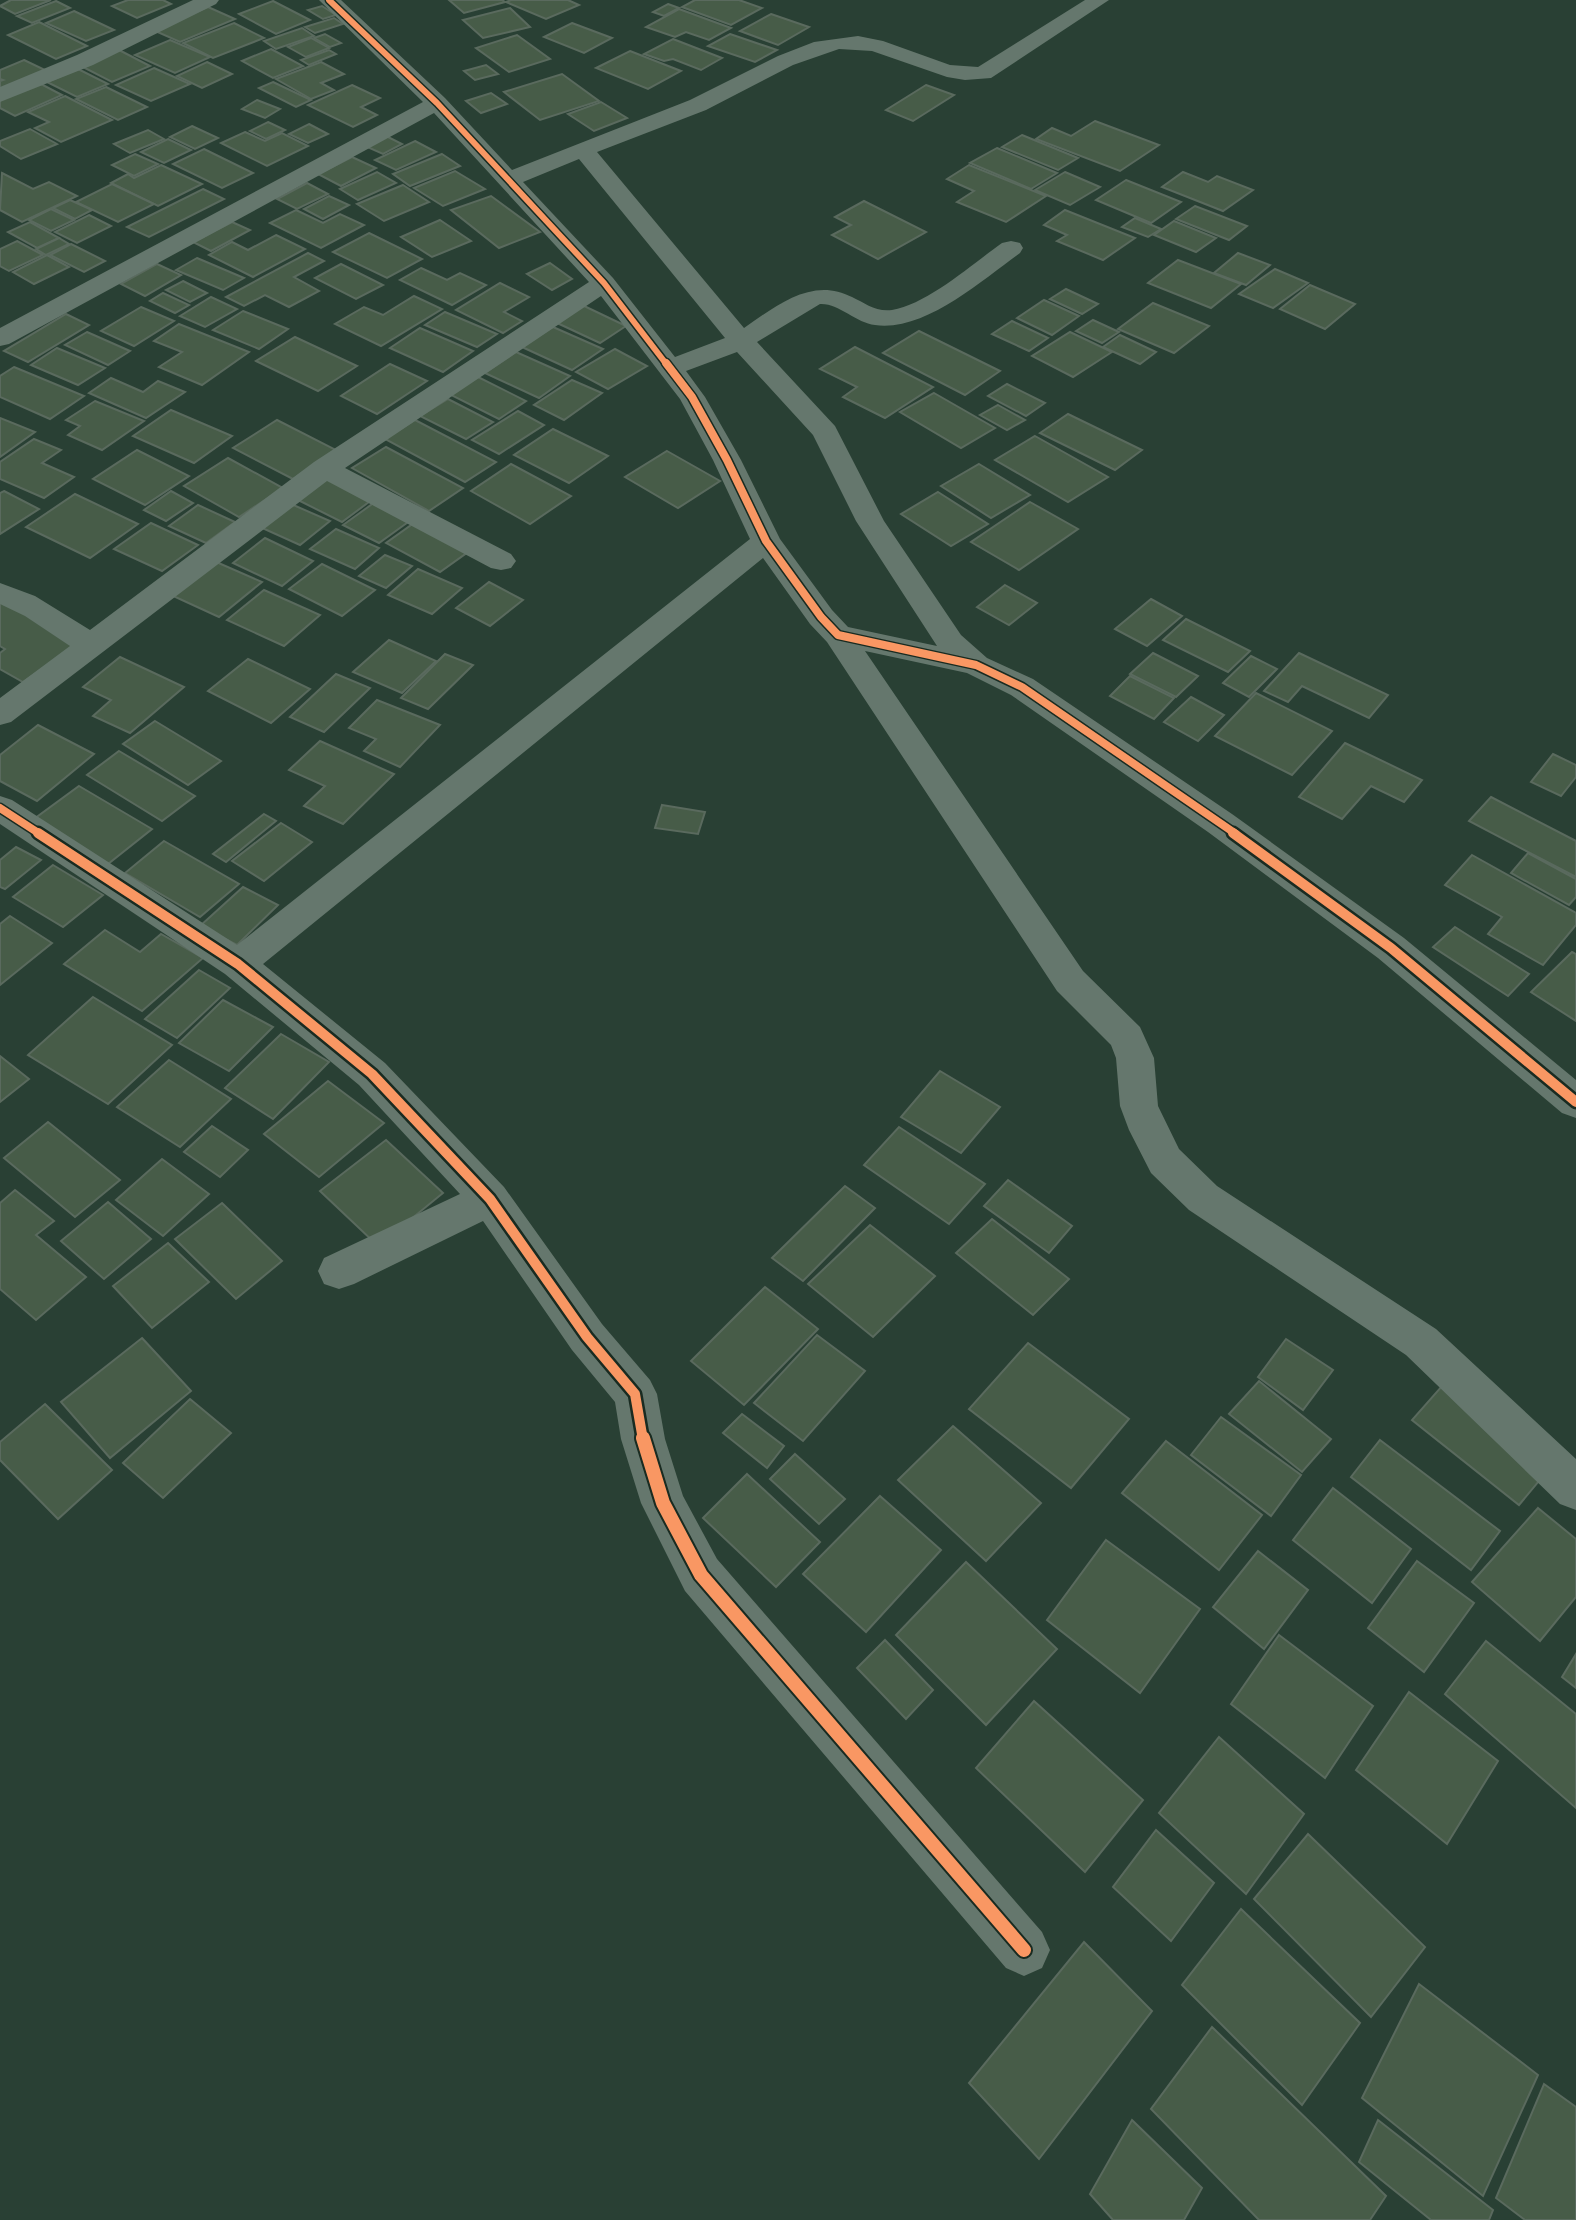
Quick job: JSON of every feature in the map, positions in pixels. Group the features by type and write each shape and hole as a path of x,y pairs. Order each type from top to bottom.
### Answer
{"street":[{"path":"0,95 85,60 209,0"},
{"path":"329,0 437,103 520,174 604,283 677,365 766,541 821,617 849,638 1070,981 1127,1037 1135,1058 1139,1106 1148,1130 1166,1160 1203,1198 1421,1342 1576,1489"},
{"path":"520,174 700,104 814,48 840,42 861,42 964,75 983,73 1099,0"},
{"path":"0,338 437,103"},
{"path":"574,153 735,343 825,432 870,521 933,620 950,642 976,665"},
{"path":"677,365 735,343 815,297 832,297 863,314 891,319 923,307 1011,248"},
{"path":"0,715 324,468 604,283"},
{"path":"324,468 501,561"},
{"path":"238,964 766,541"},
{"path":"0,593 49,617 90,645"},
{"path":"849,638 976,665 1022,687 1220,822 1391,948 1576,1102"},
{"path":"0,808 238,964 372,1074 490,1199 587,1337 635,1394 643,1438 663,1503 701,1575 1024,1950"},
{"path":"339,1271 490,1199"}],"building":[{"path":"11,0 51,0 15,14 0,6"},
{"path":"128,0 163,0 171,4 137,18 112,6"},
{"path":"449,0 502,0 505,2 464,13"},
{"path":"568,0 579,5 546,19 506,2"},
{"path":"695,0 739,0 762,8 731,25 682,7"},
{"path":"56,1 70,8 32,23 17,16"},
{"path":"273,1 310,20 276,34 239,14"},
{"path":"668,4 679,8 664,16 653,12"},
{"path":"322,6 336,15 323,19 308,10"},
{"path":"208,7 235,19 180,42 153,30"},
{"path":"510,8 530,27 483,38 463,20"},
{"path":"679,9 731,28 709,40 686,32 675,37 646,27"},
{"path":"74,11 114,30 86,41 46,23"},
{"path":"771,14 809,27 778,45 740,31"},
{"path":"334,18 343,24 315,33 305,27"},
{"path":"39,22 87,46 56,59 8,35"},
{"path":"234,23 264,38 213,58 183,43"},
{"path":"572,23 612,38 584,53 544,37"},
{"path":"302,28 314,36 276,49 264,41"},
{"path":"325,34 341,43 330,47 314,38"},
{"path":"730,34 777,50 755,62 708,46"},
{"path":"517,35 550,59 509,72 476,48"},
{"path":"311,38 329,48 306,57 288,47"},
{"path":"673,39 722,58 701,70 673,59 664,61 644,54"},
{"path":"170,40 210,57 175,73 135,55"},
{"path":"271,49 303,66 273,78 242,61"},
{"path":"119,50 150,66 112,82 81,66"},
{"path":"329,50 336,54 309,65 301,60"},
{"path":"630,51 681,71 648,89 596,68"},
{"path":"24,60 47,71 0,92 0,81 3,80 0,79 0,70"},
{"path":"207,62 232,74 202,88 177,76"},
{"path":"321,62 344,74 321,83 334,90 311,99 276,79"},
{"path":"486,65 498,74 475,80 464,71"},
{"path":"154,68 190,84 151,101 116,85"},
{"path":"78,69 108,84 77,97 47,82"},
{"path":"562,74 599,101 540,120 504,92"},
{"path":"273,82 311,100 296,107 259,88"},
{"path":"39,83 62,95 15,116 0,108 0,100"},
{"path":"352,85 380,98 361,107 377,115 353,127 308,105"},
{"path":"926,85 954,95 913,121 886,110"},
{"path":"106,87 147,107 118,120 76,99"},
{"path":"491,93 507,104 481,113 466,101"},
{"path":"65,96 112,120 61,142 35,128 49,122 28,112"},
{"path":"257,100 280,109 265,118 242,109"},
{"path":"601,102 627,118 594,131 568,114"},
{"path":"1095,121 1159,145 1120,171 1036,139 1052,128 1071,136"},
{"path":"268,122 285,130 266,139 250,131"},
{"path":"309,124 328,134 308,143 289,134"},
{"path":"192,126 218,138 195,149 170,137"},
{"path":"30,129 57,144 21,159 0,146 0,141"},
{"path":"148,130 164,139 130,153 114,144"},
{"path":"245,132 265,141 282,133 308,146 267,166 221,143"},
{"path":"1022,135 1078,158 1058,170 1002,147"},
{"path":"386,136 402,144 383,154 365,146"},
{"path":"168,139 191,150 164,163 141,152"},
{"path":"415,141 436,152 396,170 375,160"},
{"path":"997,148 1057,173 1031,189 970,163"},
{"path":"204,149 253,173 222,188 173,164"},
{"path":"135,154 158,164 134,176 112,165"},
{"path":"442,154 460,166 410,186 393,174"},
{"path":"352,157 376,168 341,186 318,174"},
{"path":"161,165 202,184 158,206 111,183 128,174 134,178"},
{"path":"969,165 1046,196 1006,222 957,202 974,191 947,179"},
{"path":"455,171 485,189 443,206 414,188"},
{"path":"377,172 396,183 358,200 340,189"},
{"path":"1065,172 1100,187 1070,205 1035,190"},
{"path":"1183,172 1208,182 1217,176 1253,190 1223,211 1162,187"},
{"path":"2,173 33,189 49,182 77,196 22,222 0,210"},
{"path":"1126,180 1181,202 1151,223 1096,200"},
{"path":"307,183 328,194 297,209 277,199"},
{"path":"112,184 154,204 118,222 76,202"},
{"path":"403,185 429,202 384,221 357,204"},
{"path":"203,189 224,199 149,237 127,227"},
{"path":"329,196 349,205 323,219 304,209"},
{"path":"491,196 540,232 499,248 451,210"},
{"path":"70,200 92,210 75,219 53,208"},
{"path":"864,201 926,232 878,259 832,235 851,225 835,217"},
{"path":"1195,206 1247,226 1229,240 1176,219"},
{"path":"51,209 74,220 51,231 29,220"},
{"path":"296,210 323,223 340,214 364,225 321,248 270,223"},
{"path":"1065,210 1135,238 1103,260 1057,241 1067,235 1044,225"},
{"path":"89,215 111,226 77,243 55,232"},
{"path":"1135,218 1161,229 1148,237 1122,227"},
{"path":"440,220 471,241 432,257 401,237"},
{"path":"1174,221 1216,238 1196,252 1154,235"},
{"path":"30,222 59,238 37,248 8,232"},
{"path":"232,222 250,230 211,251 193,242"},
{"path":"369,233 422,259 387,278 333,252"},
{"path":"276,235 305,249 253,277 209,255 232,242 248,250"},
{"path":"59,238 69,244 46,255 36,249"},
{"path":"17,241 43,255 9,271 0,266 0,249"},
{"path":"71,244 105,261 84,272 50,255"},
{"path":"308,253 324,261 294,277 319,291 289,307 265,295 244,306 226,297"},
{"path":"1238,253 1270,265 1246,285 1214,273"},
{"path":"47,255 69,267 34,284 13,272"},
{"path":"197,258 244,278 223,290 176,270"},
{"path":"1178,260 1241,284 1211,308 1148,283"},
{"path":"550,263 572,279 552,290 527,274"},
{"path":"157,264 181,275 145,296 121,284"},
{"path":"341,264 383,285 356,299 315,278"},
{"path":"421,268 447,280 460,273 486,285 452,305 400,280"},
{"path":"1275,269 1308,283 1273,308 1239,294"},
{"path":"183,281 207,293 190,302 166,290"},
{"path":"500,283 529,297 504,312 522,321 503,333 456,310"},
{"path":"1310,285 1355,304 1325,329 1280,309"},
{"path":"1066,289 1098,304 1082,314 1050,299"},
{"path":"163,293 189,305 175,313 150,301"},
{"path":"414,296 442,309 381,346 335,324 364,307 383,315"},
{"path":"211,297 237,309 205,327 180,316"},
{"path":"1044,300 1079,316 1052,335 1017,318"},
{"path":"1153,303 1209,326 1174,353 1118,329"},
{"path":"582,305 626,326 600,343 555,322"},
{"path":"141,307 174,321 134,346 101,331"},
{"path":"243,311 288,329 259,349 213,330"},
{"path":"445,312 497,334 477,347 425,325"},
{"path":"66,314 89,325 28,362 4,351"},
{"path":"1093,320 1119,332 1102,343 1076,331"},
{"path":"1012,321 1048,338 1029,351 992,334"},
{"path":"179,324 249,352 202,385 159,367 182,352 154,341"},
{"path":"553,327 603,349 572,370 522,347"},
{"path":"420,328 473,351 443,372 390,348"},
{"path":"919,331 1000,371 965,395 883,353"},
{"path":"87,332 130,351 108,365 65,345"},
{"path":"1070,332 1112,352 1073,377 1032,356"},
{"path":"1120,335 1156,352 1140,364 1103,347"},
{"path":"295,337 357,366 318,391 256,361"},
{"path":"855,347 933,387 885,418 843,397 857,387 820,369"},
{"path":"57,348 105,368 78,385 31,365"},
{"path":"615,349 647,366 608,389 576,372"},
{"path":"516,352 570,376 539,398 485,373"},
{"path":"390,364 427,381 377,414 341,396"},
{"path":"14,367 84,396 50,419 0,397 0,376"},
{"path":"476,376 526,401 499,419 449,394"},
{"path":"111,378 143,392 158,381 185,392 146,418 89,393"},
{"path":"572,380 602,393 564,420 534,405"},
{"path":"1007,384 1045,403 1026,416 988,396"},
{"path":"934,393 995,428 961,448 900,412"},
{"path":"448,399 493,422 466,439 420,416"},
{"path":"95,401 144,421 102,450 68,435 80,426 66,420"},
{"path":"998,405 1025,420 1007,430 980,415"},
{"path":"171,410 232,436 194,463 133,436"},
{"path":"518,411 544,425 499,454 472,440"},
{"path":"1068,414 1142,450 1115,470 1040,433"},
{"path":"0,418 35,432 0,457"},
{"path":"277,420 336,450 293,479 233,448"},
{"path":"415,420 496,462 465,482 385,439"},
{"path":"553,429 608,456 569,483 514,455"},
{"path":"1035,436 1108,477 1068,502 995,460"},
{"path":"34,439 61,450 42,463 74,477 44,498 0,479 0,462"},
{"path":"386,447 463,488 429,511 352,468"},
{"path":"137,450 189,476 145,505 93,479"},
{"path":"667,451 720,481 678,508 625,477"},
{"path":"228,458 283,488 239,517 184,486"},
{"path":"511,464 571,496 530,524 471,491"},
{"path":"979,464 1030,495 991,518 941,486"},
{"path":"328,478 373,499 342,522 298,500"},
{"path":"4,491 39,509 0,534 0,493"},
{"path":"171,491 193,503 166,521 144,510"},
{"path":"938,492 988,524 951,546 901,514"},
{"path":"75,494 138,524 90,558 26,527"},
{"path":"375,502 411,520 379,543 343,525"},
{"path":"1030,502 1078,529 1019,570 971,542"},
{"path":"291,504 330,521 300,545 260,527"},
{"path":"198,505 235,522 206,543 169,526"},
{"path":"151,523 198,545 162,571 114,549"},
{"path":"414,523 468,552 440,572 386,543"},
{"path":"336,529 379,548 355,569 310,549"},
{"path":"265,538 313,561 282,586 233,563"},
{"path":"385,555 412,566 386,588 359,576"},
{"path":"214,561 262,582 219,617 171,595"},
{"path":"322,564 375,590 342,616 289,589"},
{"path":"418,569 462,588 432,614 388,595"},
{"path":"489,582 523,600 490,626 456,608"},
{"path":"1005,585 1037,603 1009,625 977,607"},
{"path":"264,590 320,615 284,646 227,620"},
{"path":"1151,599 1182,616 1147,646 1115,629"},
{"path":"0,601 80,642 23,682 0,669 0,653 5,649 0,646"},
{"path":"1186,619 1250,651 1228,672 1163,640"},
{"path":"389,640 436,661 402,693 353,672"},
{"path":"1153,653 1198,676 1176,697 1130,674"},
{"path":"1299,653 1388,695 1369,718 1302,686 1288,702 1264,691"},
{"path":"445,654 473,665 428,709 401,698"},
{"path":"1251,656 1277,669 1249,697 1223,683"},
{"path":"120,657 184,687 130,733 93,716 111,700 83,687"},
{"path":"248,659 310,689 271,723 208,691"},
{"path":"336,674 370,688 324,732 290,717"},
{"path":"1130,676 1174,698 1154,719 1110,696"},
{"path":"1256,693 1332,731 1292,775 1215,736"},
{"path":"1191,697 1224,715 1198,741 1164,722"},
{"path":"377,700 440,725 400,767 364,751 376,739 349,728"},
{"path":"155,721 221,761 188,785 123,744"},
{"path":"38,725 94,754 37,801 0,781 0,755"},
{"path":"320,741 394,774 343,824 304,806 325,786 289,770"},
{"path":"1345,743 1422,780 1404,802 1371,786 1342,819 1299,797"},
{"path":"119,751 195,796 162,821 87,775"},
{"path":"1553,754 1576,765 1576,777 1561,796 1531,782"},
{"path":"79,786 152,829 108,864 34,819"},
{"path":"1491,797 1576,841 1576,877 1469,821"},
{"path":"662,805 705,812 698,834 655,828"},
{"path":"264,814 276,821 226,862 213,854"},
{"path":"281,823 312,842 264,881 232,861"},
{"path":"164,841 239,884 200,917 125,873"},
{"path":"16,847 41,860 5,889 0,887 0,860"},
{"path":"1528,853 1576,879 1576,897 1569,905 1511,873"},
{"path":"1472,855 1576,913 1576,925 1543,965 1488,934 1502,917 1445,885"},
{"path":"53,865 103,895 63,927 13,897"},
{"path":"243,887 278,905 237,945 200,926"},
{"path":"10,916 52,943 0,985 0,924"},
{"path":"1455,927 1529,974 1508,996 1433,947"},
{"path":"105,930 140,952 161,934 203,958 142,1011 64,964"},
{"path":"1572,952 1576,954 1576,1021 1531,992"},
{"path":"199,970 230,988 177,1038 145,1019"},
{"path":"93,997 172,1045 108,1104 28,1055"},
{"path":"223,1000 273,1027 229,1071 179,1043"},
{"path":"281,1034 329,1062 273,1119 225,1088"},
{"path":"0,1056 29,1079 0,1102"},
{"path":"169,1060 231,1099 180,1147 117,1107"},
{"path":"940,1071 1000,1107 961,1153 901,1117"},
{"path":"328,1081 384,1123 319,1177 264,1134"},
{"path":"48,1122 120,1180 75,1217 4,1158"},
{"path":"212,1126 248,1150 220,1177 184,1152"},
{"path":"899,1127 985,1184 949,1224 864,1165"},
{"path":"386,1140 443,1193 378,1246 320,1191"},
{"path":"162,1159 209,1194 163,1236 116,1200"},
{"path":"1008,1180 1072,1226 1049,1253 984,1206"},
{"path":"845,1186 875,1208 803,1281 772,1258"},
{"path":"15,1190 54,1221 36,1235 86,1277 36,1320 0,1289 0,1203"},
{"path":"108,1202 151,1239 104,1279 61,1241"},
{"path":"222,1203 282,1261 236,1299 175,1239"},
{"path":"992,1219 1069,1279 1033,1315 956,1253"},
{"path":"870,1225 935,1276 873,1337 808,1284"},
{"path":"168,1243 209,1282 152,1328 113,1286"},
{"path":"765,1287 818,1329 744,1405 691,1361"},
{"path":"817,1335 865,1371 803,1441 754,1403"},
{"path":"142,1338 191,1391 110,1458 61,1402"},
{"path":"1286,1339 1333,1370 1303,1410 1258,1377"},
{"path":"1028,1343 1129,1419 1071,1488 969,1409"},
{"path":"1259,1381 1331,1439 1302,1472 1229,1414"},
{"path":"1442,1386 1549,1469 1519,1505 1412,1420"},
{"path":"190,1399 231,1433 163,1498 123,1463"},
{"path":"45,1404 112,1470 58,1519 0,1460 0,1442"},
{"path":"742,1414 784,1446 767,1468 723,1433"},
{"path":"1221,1417 1301,1475 1271,1516 1191,1455"},
{"path":"953,1426 1041,1503 986,1561 898,1480"},
{"path":"1380,1440 1500,1531 1471,1570 1351,1477"},
{"path":"1166,1441 1262,1515 1219,1570 1122,1493"},
{"path":"795,1454 845,1499 819,1524 770,1479"},
{"path":"747,1474 820,1542 776,1587 703,1518"},
{"path":"1333,1488 1411,1549 1372,1603 1293,1540"},
{"path":"880,1496 941,1550 866,1632 803,1574"},
{"path":"1538,1508 1576,1539 1576,1597 1540,1641 1472,1582"},
{"path":"1106,1540 1200,1609 1140,1693 1047,1620"},
{"path":"1258,1551 1308,1590 1264,1649 1213,1607"},
{"path":"1417,1561 1474,1603 1424,1672 1368,1628"},
{"path":"966,1562 1057,1649 986,1725 896,1635"},
{"path":"1279,1635 1373,1706 1325,1778 1231,1704"},
{"path":"885,1640 933,1690 906,1719 857,1668"},
{"path":"1486,1641 1576,1714 1576,1808 1445,1694"},
{"path":"1576,1654 1576,1688 1562,1677"},
{"path":"1409,1692 1498,1761 1447,1844 1356,1770"},
{"path":"1034,1701 1143,1800 1085,1872 976,1768"},
{"path":"1219,1737 1304,1814 1246,1894 1159,1813"},
{"path":"1156,1830 1214,1883 1171,1941 1113,1887"},
{"path":"1308,1834 1425,1947 1371,2017 1254,1899"},
{"path":"1241,1909 1360,2023 1302,2105 1182,1985"},
{"path":"1084,1942 1152,2011 1039,2159 969,2083"},
{"path":"1419,1984 1538,2075 1483,2196 1362,2098"},
{"path":"1212,2027 1386,2196 1370,2220 1259,2220 1151,2109"},
{"path":"1544,2084 1576,2107 1576,2220 1525,2220 1496,2198"},
{"path":"1132,2120 1202,2188 1184,2220 1113,2220 1090,2194"},
{"path":"1378,2120 1493,2210 1489,2220 1431,2220 1359,2162"}],"cycle path":[{"path":"329,0 437,103 604,283 692,397 727,460 766,541 821,617 838,635 976,665 1022,687 1220,823 1391,948 1576,1102"},
{"path":"0,808 238,964 372,1074 490,1199 587,1337 635,1394 643,1439 663,1503 701,1575 1024,1950"}]}
